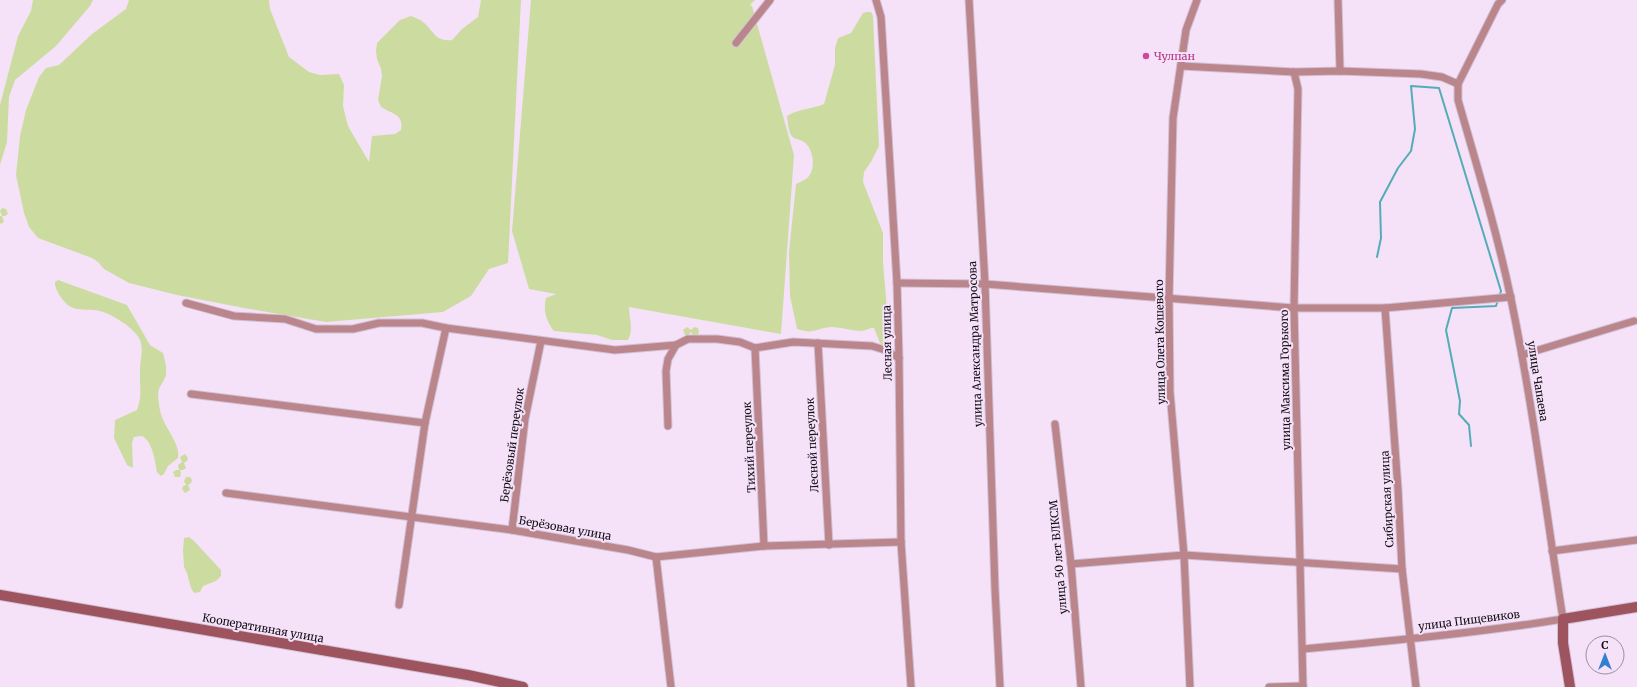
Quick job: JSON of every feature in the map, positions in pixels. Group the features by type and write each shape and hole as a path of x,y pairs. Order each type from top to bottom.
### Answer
{"main road":[{"name":"Кооперативная улица","path":"0,595 468,675 522,687"},
{"name":"улица Пищевиков","path":"1563,619 1637,607"},
{"name":"улица Чапаева","path":"1563,619 1563,643 1570,687"}],"street":[{"path":"736,43 770,0"},
{"name":"Лесная улица","path":"876,0 881,17 897,283 901,542 911,687"},
{"name":"улица Александра Матросова","path":"969,0 985,284 1000,687"},
{"name":"улица Олега Кошевого","path":"1190,687 1184,555 1170,392 1169,299 1173,118 1186,30 1198,0"},
{"path":"1338,0 1340,71"},
{"path":"1181,66 1294,72 1340,71 1421,74 1442,77 1458,84 1498,4 1502,0"},
{"name":"улица Максима Горького","path":"1294,72 1298,89 1294,308 1303,687"},
{"name":"улица Чапаева","path":"1458,84 1458,100 1498,242 1511,297 1522,355 1563,619"},
{"path":"897,283 985,284 1294,308 1385,308 1511,297"},
{"path":"186,303 234,316 285,319 316,329 353,330 380,323 422,323 446,328 615,350 676,345 688,339 717,339 740,342 755,348 793,342 872,346 885,350 899,358"},
{"name":"Сибирская улица","path":"1385,308 1398,488 1402,569 1416,687"},
{"path":"1522,355 1634,321"},
{"path":"399,605 410,518 425,423 446,328"},
{"name":"Берёзовый переулок","path":"512,530 524,419 541,340"},
{"name":"Лесной переулок","path":"818,343 828,545"},
{"path":"668,426 666,371 668,358 676,345"},
{"name":"Тихий переулок","path":"755,348 764,546"},
{"path":"191,394 425,423"},
{"name":"улица 50 лет ВЛКСМ","path":"1055,424 1071,564 1080,687"},
{"name":"Берёзовая улица","path":"226,493 512,530 628,550 656,558 764,546 901,542"},
{"path":"1552,550 1637,540"},
{"path":"1071,564 1184,555 1402,569"},
{"path":"656,558 671,687"},
{"name":"улица Пищевиков","path":"1303,648 1410,639 1521,626 1563,619"},
{"path":"1269,687 1303,687"}],"green space":[{"path":"33,0 93,0 90,6 56,46 15,80 9,97 7,142 0,165 0,105 18,36 31,11"},
{"path":"129,0 269,0 270,9 289,57 309,72 320,75 339,74 344,85 343,106 348,126 369,162 372,136 395,134 401,130 401,121 399,118 381,107 378,100 382,76 377,59 377,43 400,20 411,16 419,19 427,25 438,38 452,40 462,29 478,17 481,0 521,0 508,263 489,269 471,296 443,312 326,322 177,295 129,283 104,269 92,258 38,238 29,227 24,213 16,175 20,136 26,110 39,77 46,68 59,65 92,34 126,9"},
{"path":"531,0 755,0 750,5 752,6 794,155 781,334 629,307 631,332 628,340 612,340 597,335 554,331 547,319 545,307 546,298 556,294 529,289 512,231"},
{"path":"871,12 873,16 879,146 864,172 863,182 883,233 883,262 889,334 887,345 884,346 880,343 874,328 862,331 831,327 811,331 797,329 790,296 789,252 796,184 805,180 809,176 813,163 810,149 807,145 791,135 787,116 795,112 824,104 835,65 835,48 838,38 851,33 863,13"},
{"path":"2,208 6,209 8,214 5,216 2,216 0,211"},
{"path":"0,216 2,216 4,222 0,224"},
{"path":"58,280 127,305 150,345 163,353 166,364 166,375 158,394 160,410 164,423 177,447 178,458 168,466 164,474 161,476 157,472 153,452 146,439 142,436 134,437 132,443 133,468 127,465 114,438 115,420 137,410 139,404 142,350 139,338 129,327 114,317 101,311 77,309 68,305 63,300 56,288 55,282"},
{"path":"687,327 691,330 694,327 698,328 699,333 697,335 693,335 691,332 688,335 685,335 683,330"},
{"path":"185,454 188,458 184,463 186,468 180,470 180,477 175,477 173,472 179,470 178,465 182,462 180,457"},
{"path":"186,477 190,477 192,480 188,485 190,490 185,493 182,489 183,486 186,485 184,481"},
{"path":"189,537 221,570 221,576 216,581 203,586 200,592 194,593 184,567 184,538"}],"waterway":[{"path":"1377,257 1381,238 1380,202 1398,168 1411,151 1415,129 1411,86 1439,88 1501,291 1496,306 1452,308 1446,330 1460,401 1459,414 1469,425 1471,446"}],"place":[{"name":"Чулпан","path":"1146,56"}]}
